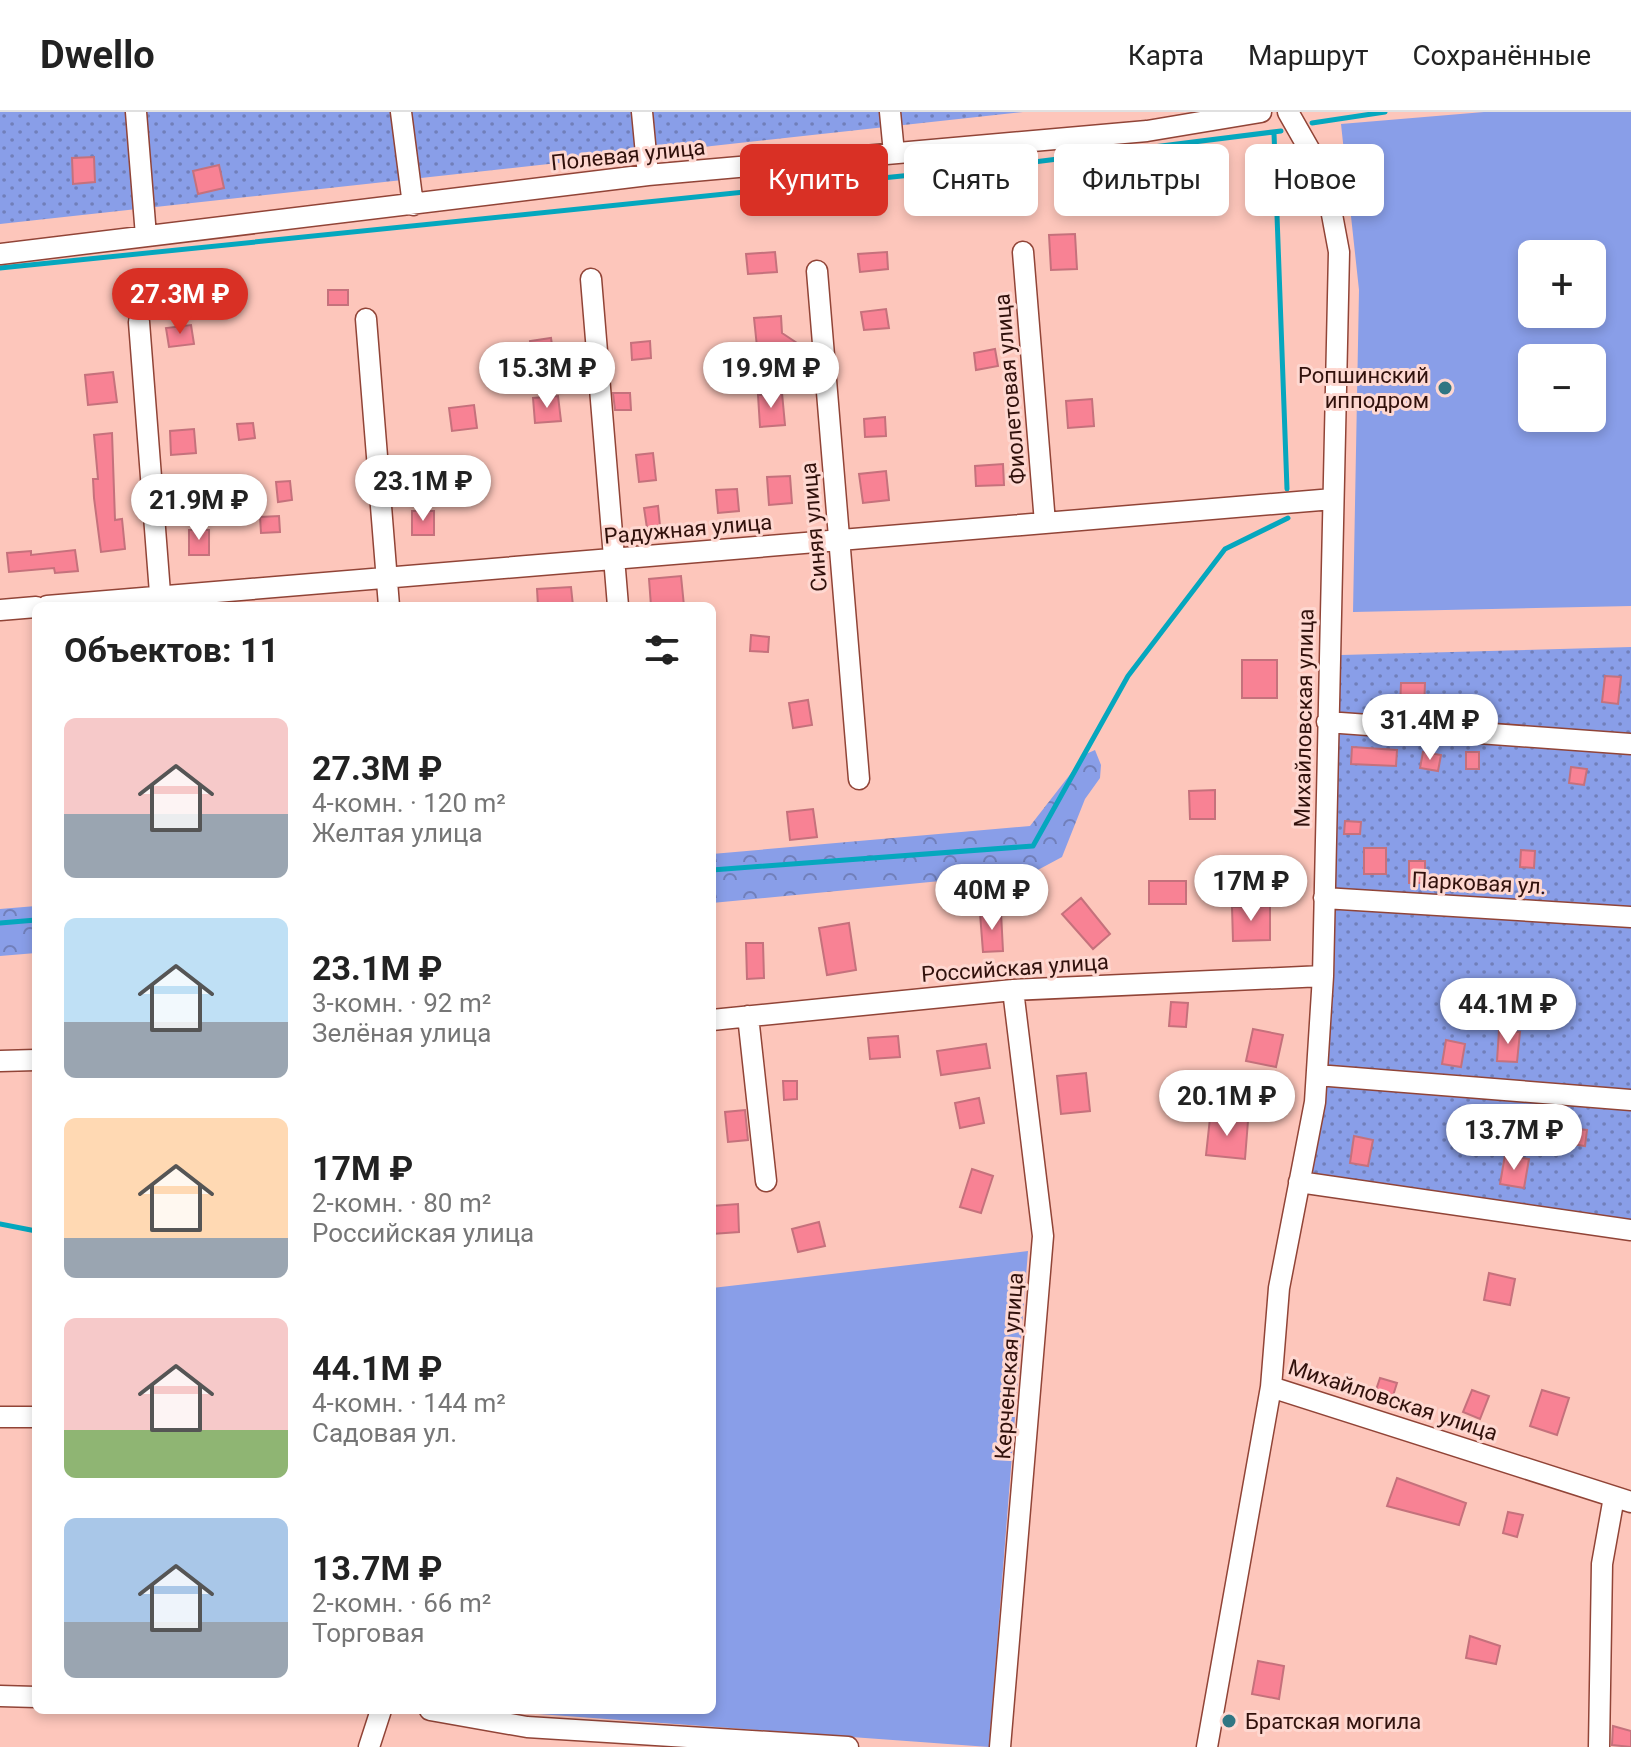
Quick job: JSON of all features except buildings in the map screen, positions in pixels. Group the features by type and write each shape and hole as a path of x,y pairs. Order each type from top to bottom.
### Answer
{"street":[{"path":"136,112 146,236"},
{"path":"401,112 413,205"},
{"path":"642,112 648,175"},
{"path":"890,112 894,153"},
{"name":"Полевая улица","path":"0,254 648,175 894,153 1146,121 1261,112"},
{"name":"Михайловская улица","path":"1288,112 1325,177 1339,252 1323,976 1317,1075 1279,1288 1271,1387 1623,1499"},
{"name":"Фиолетовая улица","path":"1023,252 1045,523"},
{"name":"Синяя улица","path":"817,271 859,779"},
{"path":"591,279 618,602"},
{"path":"366,319 389,602"},
{"path":"139,322 161,601"},
{"name":"Радужная улица","path":"138,602 387,578 1333,499"},
{"path":"0,610 32,607"},
{"path":"1327,722 1631,744"},
{"name":"Парковая ул.","path":"1324,898 1631,917"},
{"name":"Российская улица","path":"716,1020 1013,990 1323,976"},
{"name":"Керченская улица","path":"1000,1747 1043,1236 1013,990"},
{"path":"748,1016 766,1181"},
{"path":"0,1061 32,1060"},
{"path":"1317,1075 1631,1100"},
{"path":"1299,1182 1631,1230"},
{"path":"1207,1747 1271,1387"},
{"path":"0,1417 32,1417"},
{"path":"1599,1747 1602,1564 1623,1499"},
{"path":"0,1696 32,1697"},
{"path":"369,1747 380,1714"},
{"path":"453,1714 527,1727 848,1747"}],"green space":[{"path":"0,112 1023,112 0,224"},
{"name":"Ропшинский ипподром","path":"1484,112 1631,112 1631,606 1353,612 1359,290 1351,216 1384,216 1384,144 1343,144 1341,124"},
{"path":"1631,647 1631,1224 1307,1177 1333,910 1341,655"},
{"path":"1095,750 1101,765 1100,778 1085,799 1062,857 1034,872 716,903 716,854 1030,826 1086,754"},
{"path":"32,906 32,953 0,956 0,909"},
{"path":"1028,1251 989,1747 538,1714 716,1714 716,1288"}],"waterway":[{"path":"1312,123 1385,112"},
{"path":"0,268 1010,165 1281,131"},
{"path":"1274,133 1287,489"},
{"path":"716,870 1033,846 1128,676 1225,549 1288,518"},
{"path":"0,923 32,920"},
{"path":"0,1224 32,1230"}],"place":[{"name":"Ропшинский ипподром","path":"1445,388"},
{"name":"Братская могила","path":"1229,1721"}]}
